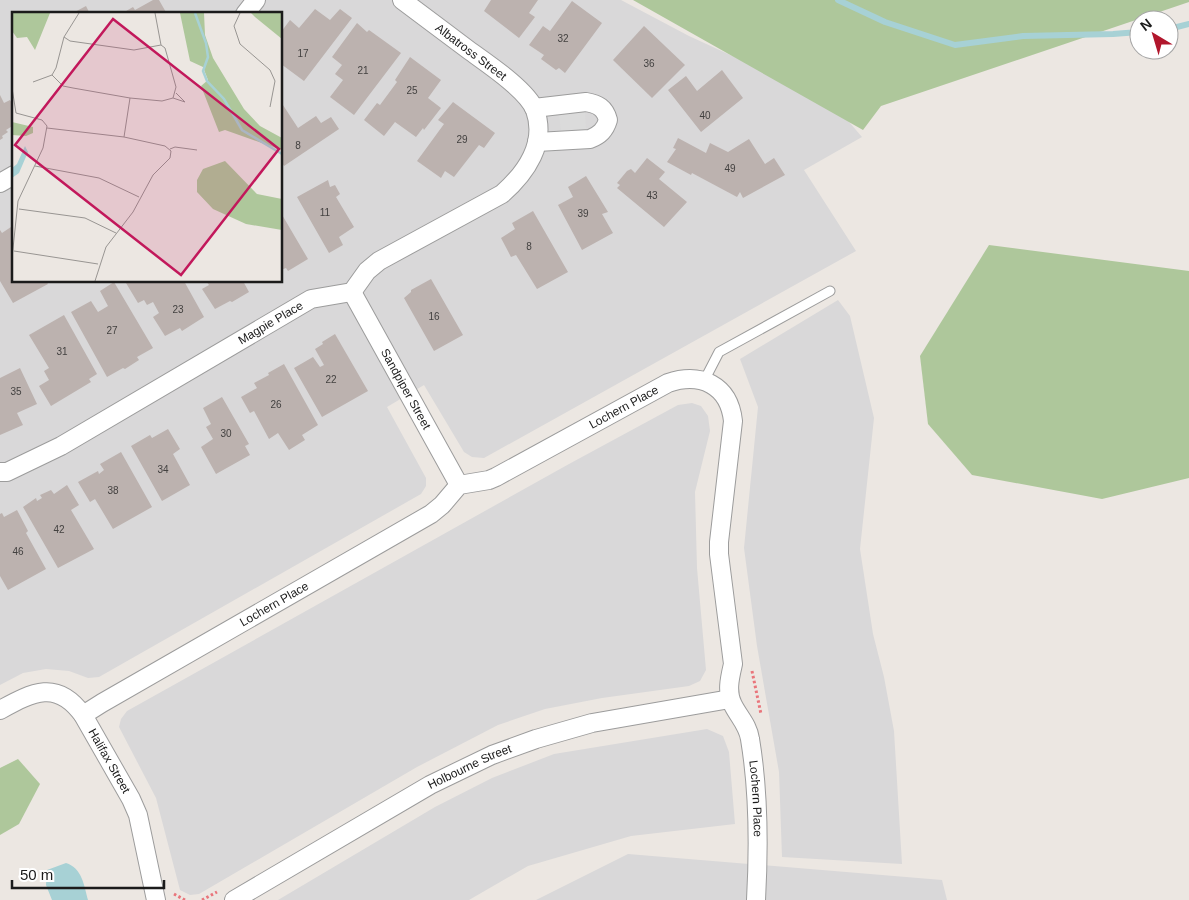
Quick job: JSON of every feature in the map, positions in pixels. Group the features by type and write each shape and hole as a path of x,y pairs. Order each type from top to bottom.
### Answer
{"street":[{"path":"247,12 256,0"},
{"name":"Albatross Street","path":"402,0 515,85 534,108"},
{"path":"352,292 367,271 379,261 502,194 516,182 528,165 537,142 538,124 534,108 586,102 600,106 606,112 608,120 602,132 596,136 537,142"},
{"path":"0,182 12,175"},
{"name":"Magpie Place","path":"0,472 7,472 61,446 311,299 352,292"},
{"name":"Sandpiper Street","path":"352,292 459,485"},
{"name":"Lochern Place","path":"83,715 431,514 442,505 459,485 489,480 668,383 693,378 704,381"},
{"path":"704,381 714,386 728,400 732,410 733,421 719,542 733,664 730,681 730,699"},
{"name":"Halifax Street","path":"0,710 33,693 51,692 65,697 76,705 131,799 138,815 156,900"},
{"name":"Lochern Place","path":"730,699 747,727 750,737 756,785 758,828 756,900"},
{"name":"Holbourne Street","path":"234,900 430,785 492,755 536,739 592,723 730,699"}],"lane":[{"path":"704,381 715,358 724,349 830,291"}],"path":[{"path":"751,666 762,719"}],"shaded area":[{"path":"0,0 621,0 689,36 789,82 838,109 862,137 804,170 856,251 484,458 472,457 464,452 424,385 387,407 426,478 426,486 421,494 99,677 88,678 69,671 46,669 23,673 0,685"},
{"path":"585,112 586,129 561,132 559,114"},
{"path":"838,300 850,316 874,418 860,549 873,634 884,677 894,731 902,864 782,857 779,772 757,646 744,548 758,407 740,359"},
{"path":"692,403 701,406 708,416 710,431 695,492 697,568 706,670 700,681 689,686 602,698 545,709 498,725 417,767 199,894 190,895 180,890 156,798 119,727 121,719 127,711 569,464 678,405"},
{"path":"707,729 723,736 729,752 735,824 631,836 528,866 469,900 278,900 435,807 492,778 554,754"},
{"path":"628,854 942,880 947,900 536,900"}],"green space":[{"path":"633,0 1189,0 1189,2 1165,10 1129,10 1129,22 881,106 863,130"},
{"path":"989,245 1189,271 1189,478 1102,499 972,475 928,424 920,356"},
{"path":"18,759 40,784 19,824 0,835 0,768"}],"water":[{"path":"66,863 79,873 84,883 88,900 52,900 46,885 47,870"}],"building":[{"path":"153,0 159,0 166,12 124,12 133,7 135,10"},
{"path":"491,0 538,0 529,13 535,17 519,38 484,11"},
{"path":"572,1 602,23 565,73 559,68 556,70 541,59 544,55 529,45 543,26 550,31"},
{"path":"86,6 89,12 75,12"},
{"path":"315,9 330,20 340,9 352,18 304,81 282,65 282,31 290,20 299,28"},
{"path":"357,23 367,32 369,30 401,53 354,115 330,97 343,80 335,74 342,65 332,57"},
{"path":"644,26 685,65 652,98 613,60"},
{"path":"410,57 441,80 428,98 441,108 416,137 395,122 384,136 364,120 377,103 380,105 397,82 395,80"},
{"path":"722,70 743,98 701,132 668,90 686,76 697,91"},
{"path":"0,95 4,103 10,100 12,104 12,126 6,130 8,132 0,140"},
{"path":"453,102 495,133 484,148 479,145 454,177 445,171 441,178 417,161 444,124 438,120"},
{"path":"282,104 298,128 316,116 321,123 331,117 339,129 284,166 282,163"},
{"path":"678,138 706,153 710,143 728,152 749,139 765,164 774,158 785,175 743,198 740,192 737,197 667,162 676,149 673,148"},
{"path":"647,158 665,172 659,179 687,202 664,227 617,188 620,185 617,183 627,171 631,169 635,173"},
{"path":"586,176 608,212 602,214 613,233 582,250 558,205 573,197 568,187"},
{"path":"328,180 330,187 335,185 340,194 336,197 354,227 339,237 343,245 329,253 297,197"},
{"path":"533,211 568,272 537,289 516,255 511,257 501,238 515,229 512,223"},
{"path":"282,215 308,259 288,271 286,268 282,270"},
{"path":"12,226 12,282 47,282 48,284 13,303 0,281 0,230 2,233"},
{"path":"431,279 463,335 434,351 404,298 411,290"},
{"path":"114,282 153,348 137,357 139,360 125,369 123,368 107,377 71,312 91,301 98,312 108,306 100,291"},
{"path":"185,282 204,317 182,331 180,328 165,336 153,317 159,313 153,302 147,305 144,300 138,303 126,283"},
{"path":"207,282 244,282 249,292 215,309 202,289 209,285"},
{"path":"64,315 97,374 89,379 91,382 51,406 39,386 49,380 44,371 49,368 29,335"},
{"path":"335,334 368,391 322,417 294,368 313,357 320,367 324,365 315,349"},
{"path":"284,364 318,425 302,435 305,440 289,450 278,433 269,439 254,411 250,413 241,397 257,388 254,383"},
{"path":"20,368 37,404 17,413 23,425 0,435 0,378"},
{"path":"222,397 249,444 245,446 250,455 216,474 201,447 213,439 206,427 211,424 203,408"},
{"path":"168,429 180,449 173,454 190,485 162,501 131,446 150,435 152,438"},
{"path":"121,452 152,507 113,529 95,499 90,502 78,482 98,471 99,474 104,470 100,464"},
{"path":"67,485 79,505 71,510 94,549 58,568 23,507 36,498 37,501 42,498 40,495 51,490 54,494"},
{"path":"17,510 28,531 26,533 46,569 8,590 0,576 0,514 2,513 4,517"}],"waterway":[{"path":"838,0 885,22 955,45 1023,36 1129,33"},
{"path":"1179,26 1189,24"}]}
